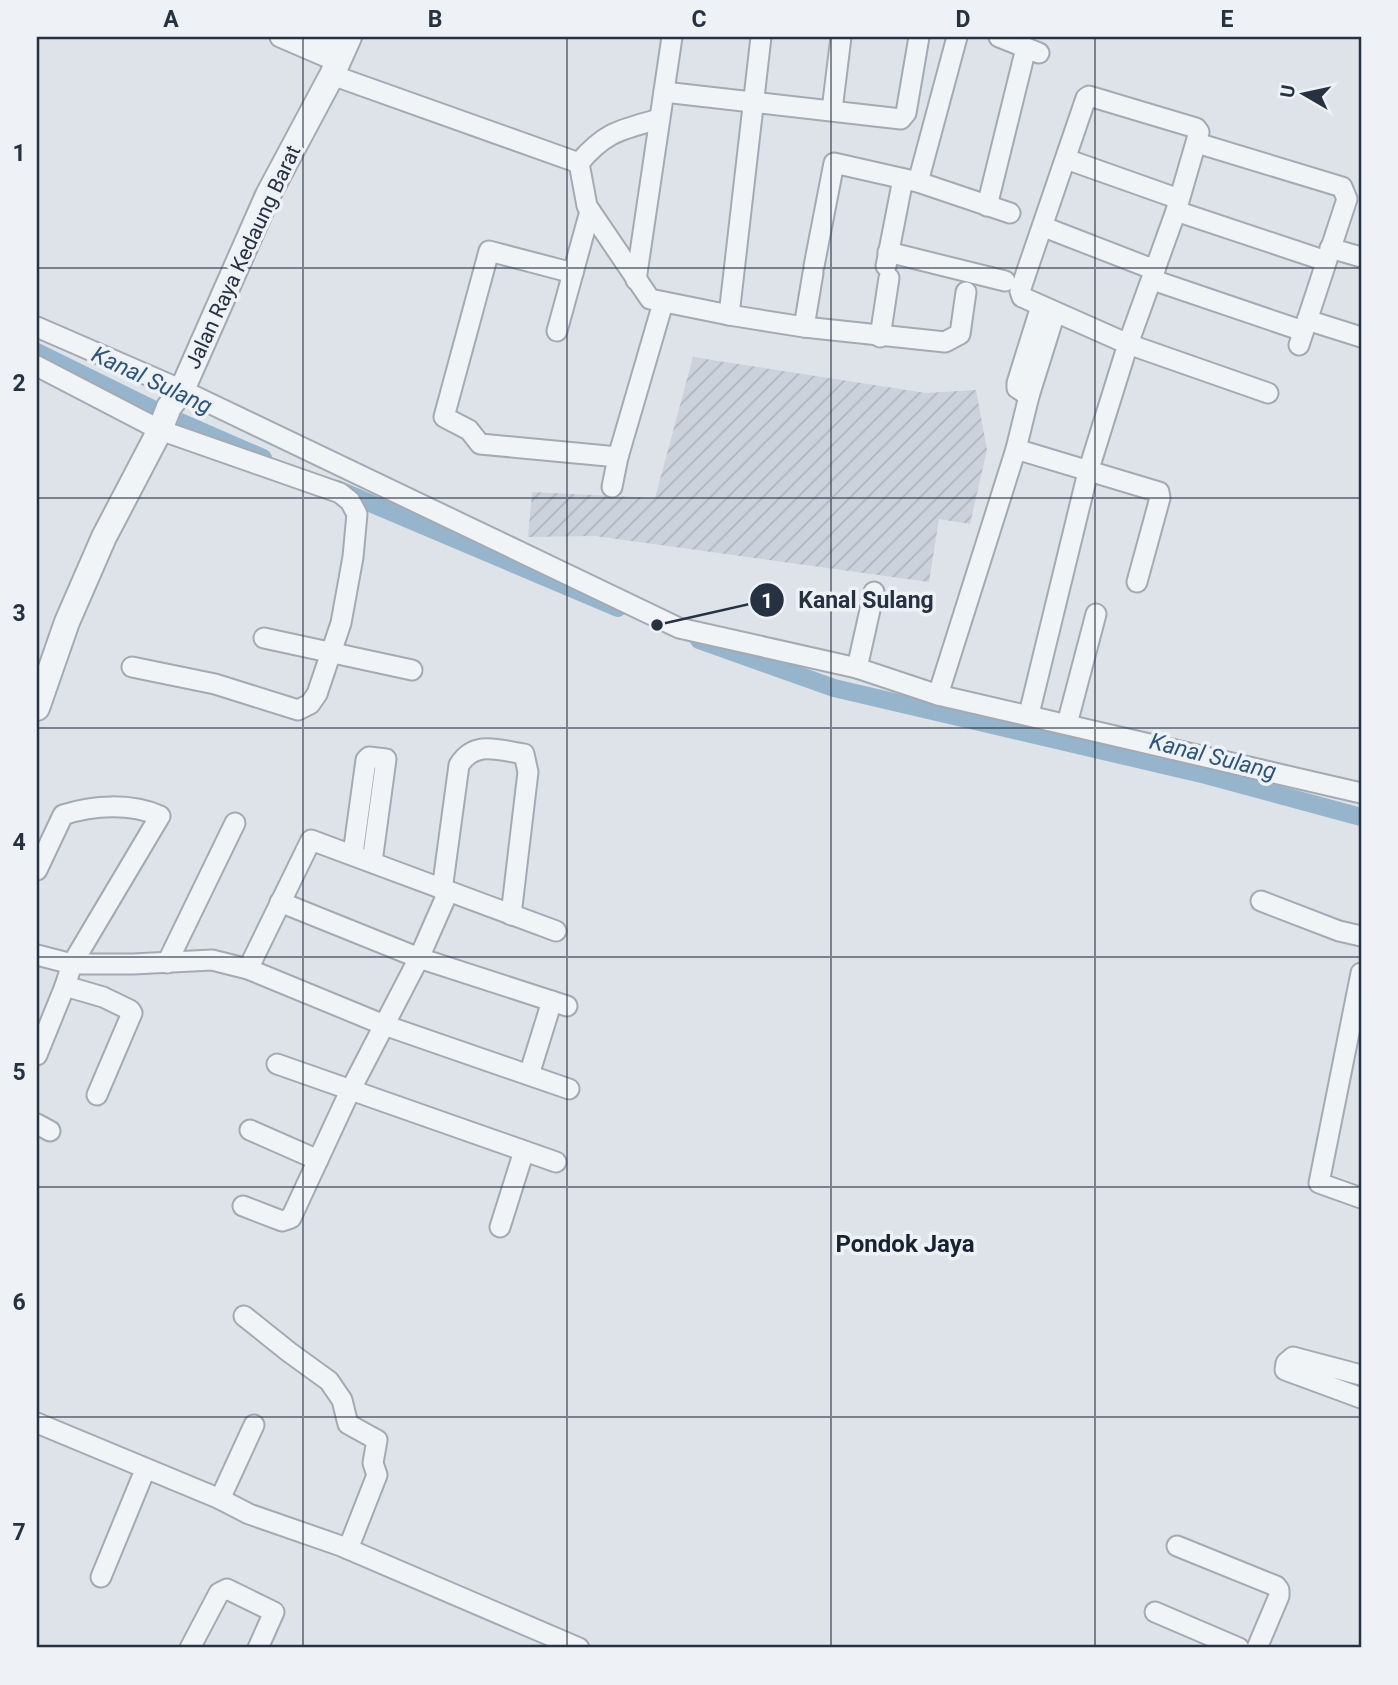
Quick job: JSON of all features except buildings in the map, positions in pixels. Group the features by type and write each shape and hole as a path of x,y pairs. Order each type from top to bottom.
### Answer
{"street":[{"path":"281,37 313,41 579,163"},
{"path":"636,280 672,37"},
{"path":"729,315 761,37"},
{"path":"832,110 841,37"},
{"path":"664,92 901,119 904,117 919,37"},
{"path":"880,337 887,266 911,180 957,37"},
{"path":"987,206 1033,51 999,37"},
{"name":"Jalan Raya Kedaung Barat","path":"37,708 67,622 104,537 182,390 268,195 341,56"},
{"path":"1029,714 1088,472 1128,344 1177,205 1199,132 1196,128 1091,95 1086,98 1020,291 1022,297 1128,344 1268,393"},
{"path":"579,163 596,144 614,132 659,119"},
{"path":"1197,143 1342,187 1347,199 1303,332"},
{"path":"1066,159 1177,205 1328,255 1361,257"},
{"path":"579,163 587,206 650,299 804,327 945,342 960,334 966,292"},
{"path":"804,327 834,163 911,180 1010,213"},
{"path":"557,331 590,211"},
{"path":"1044,227 1154,275 1303,332 1361,337"},
{"path":"573,273 489,251 444,417 469,430 481,444 618,457"},
{"path":"887,266 1004,281"},
{"path":"612,487 618,457 663,303"},
{"path":"938,695 1016,449 1029,396 1017,388 1017,383 1048,310"},
{"path":"37,327 182,390 679,628 858,668 938,695 1361,793"},
{"path":"37,366 340,493 350,501 357,514 354,558 341,623 317,694 310,704 298,710 215,684 132,667"},
{"path":"1016,449 1159,492 1160,498 1137,582"},
{"path":"858,668 874,592"},
{"path":"1067,724 1097,614"},
{"path":"264,638 412,670"},
{"path":"243,1206 282,1221 289,1219 350,1091 419,958 445,891 459,765 469,752 484,748 524,754 528,772 511,915"},
{"path":"353,854 367,759 369,757 386,760 372,862"},
{"path":"37,870 63,815 82,809 141,807 160,816 72,964 37,1055"},
{"path":"167,963 235,823"},
{"path":"248,969 311,840 556,931"},
{"path":"1261,901 1339,931 1361,936"},
{"path":"280,902 419,958 559,1003 529,1075"},
{"path":"37,955 72,964 212,960 248,969 384,1025 569,1089"},
{"path":"1361,973 1319,1183 1361,1198"},
{"path":"65,986 103,997 132,1013 97,1095"},
{"path":"277,1064 556,1162"},
{"path":"250,1130 318,1160"},
{"path":"500,1227 524,1151"},
{"path":"244,1316 329,1381 342,1400 348,1423 377,1440 373,1462 377,1475 348,1549"},
{"path":"1361,1375 1293,1357 1286,1363 1285,1370 1361,1398"},
{"path":"37,1423 220,1499 249,1514 348,1549 579,1648"},
{"path":"220,1499 254,1425"},
{"path":"101,1577 145,1470"},
{"path":"1177,1546 1279,1590 1258,1648"},
{"path":"190,1648 222,1591 227,1589 274,1612 258,1648"},
{"path":"1155,1612 1239,1648"}],"shaded area":[{"path":"693,357 926,393 976,390 987,450 970,524 939,519 929,582 595,536 528,537 532,492 655,498"}],"waterway":[{"name":"Kanal Sulang","path":"37,352 171,418 263,458"},
{"name":"Kanal Sulang","path":"337,489 618,608"},
{"name":"Kanal Sulang","path":"699,640 834,688 1206,775 1361,817"}],"place":[{"name":"Kanal Sulang","path":"657,625"}],"district":[{"name":"Pondok Jaya","path":"905,1244"}]}
